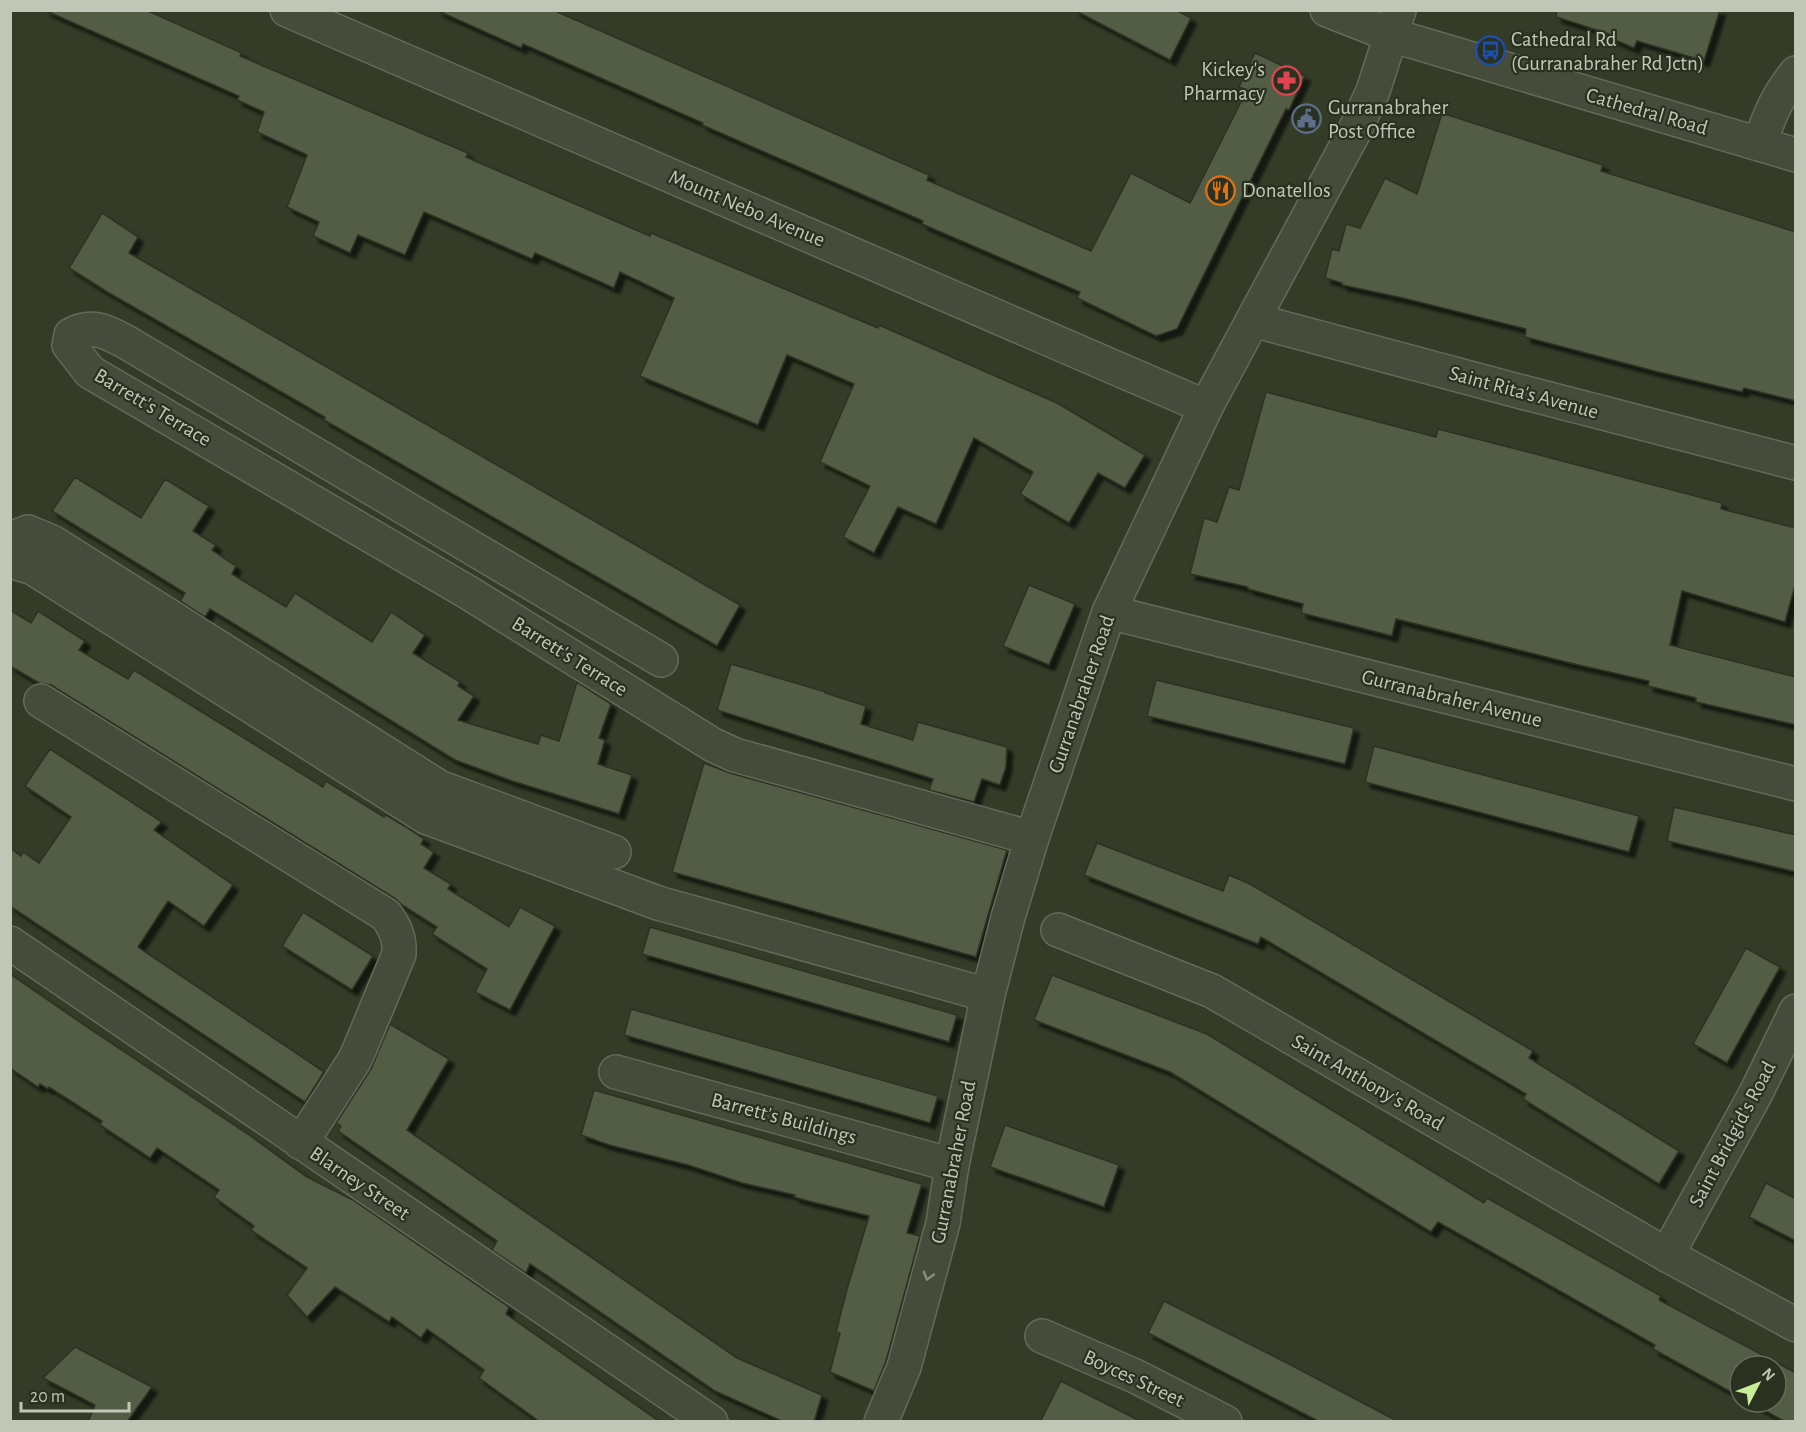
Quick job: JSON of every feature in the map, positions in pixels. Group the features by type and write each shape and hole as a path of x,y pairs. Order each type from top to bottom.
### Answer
{"street":[{"name":"Mount Nebo Avenue","path":"287,10 1206,407"},
{"name":"Cathedral Road","path":"1327,10 1396,22 1796,154"},
{"name":"Gurranabraher Road","path":"880,1422 904,1367 943,1223 952,1165 988,994 1008,917 1032,838 1109,612 1206,407 1355,130 1373,91 1396,22"},
{"path":"1760,144 1770,112 1780,92 1796,73"},
{"name":"Saint Rita's Avenue","path":"1253,320 1796,463"},
{"name":"Barrett's Terrace","path":"661,660 103,330 81,329 71,334 69,345 90,372 470,593 712,745 735,755 1032,838"},
{"path":"10,539 28,532 52,542 439,787 614,852"},
{"path":"11,561 33,568 426,817 658,903 988,994"},
{"name":"Gurranabraher Avenue","path":"1109,612 1796,784"},
{"path":"41,701 386,915 394,927 400,940 399,954 354,1062 301,1143"},
{"name":"Saint Anthony's Road","path":"1058,930 1212,991 1667,1255 1796,1325"},
{"name":"Blarney Street","path":"10,943 710,1421"},
{"name":"Saint Bridgid's Road","path":"1667,1255 1756,1093 1796,1011"},
{"name":"Barrett's Buildings","path":"616,1072 952,1165"},
{"name":"Boyces Street","path":"1042,1336 1135,1376 1225,1422"}],"building":[{"path":"44,10 146,10 242,53 240,56 468,153 466,157 650,236 651,233 878,328 879,325 1057,403 1145,455 1125,488 1098,473 1069,523 1020,494 1033,472 974,438 936,524 898,507 874,553 843,537 870,486 820,462 854,384 787,355 758,425 640,376 674,298 620,272 614,288 535,253 532,259 424,212 405,255 358,235 350,253 313,236 319,222 287,207 307,155 257,132 264,112 237,100 239,96"},
{"path":"436,10 553,10 929,175 927,180 1091,251 1131,173 1190,203 1247,90 1239,87 1255,53 1305,76 1289,110 1286,109 1177,329 1156,336 1077,298 1080,292 922,224 923,221 523,44 521,48"},
{"path":"1074,10 1176,10 1191,18 1170,60"},
{"path":"1557,10 1720,10 1704,61 1637,41 1634,48 1608,37 1609,34 1556,17"},
{"path":"1442,113 1603,165 1601,171 1796,232 1796,401 1744,388 1742,392 1658,372 1525,337 1526,329 1342,285 1342,283 1325,278 1332,249 1339,251 1346,224 1360,228 1385,178 1417,194"},
{"path":"102,213 138,237 129,253 740,605 717,646 324,420 325,417 69,268"},
{"path":"1266,392 1436,437 1438,429 1532,453 1722,503 1721,509 1796,528 1796,582 1785,622 1682,591 1670,645 1796,677 1796,725 1696,702 1696,698 1648,686 1649,681 1396,619 1392,636 1301,613 1303,604 1248,589 1248,587 1190,574 1204,518 1217,522 1229,487 1239,490"},
{"path":"75,477 141,518 165,479 209,506 193,531 216,545 212,550 236,566 232,574 286,607 295,593 372,642 391,612 425,635 413,653 460,682 458,686 474,696 458,720 538,744 541,735 559,741 577,682 611,704 599,738 605,740 598,764 632,775 619,814 512,781 455,760 210,609 205,617 180,601 185,593 52,511"},
{"path":"1029,585 1075,604 1049,665 1003,646"},
{"path":"10,610 31,623 38,611 85,641 79,650 128,679 134,670 323,787 326,781 384,817 386,815 406,827 424,839 421,844 434,852 424,868 451,884 448,889 509,927 520,907 555,926 510,1010 475,992 487,969 432,934 437,927 396,899 51,685 39,683 10,666"},
{"path":"731,664 866,706 861,724 913,740 918,722 1007,747 1006,767 1000,785 982,779 974,802 929,790 933,779 717,710"},
{"path":"1156,680 1354,728 1345,764 1147,716"},
{"path":"1374,746 1639,816 1629,852 1365,782"},
{"path":"50,749 162,822 154,830 233,885 204,926 168,901 138,947 324,1072 305,1102 10,906 10,848 21,856 23,852 39,863 71,817 25,786"},
{"path":"704,763 730,773 1007,850 976,957 672,872"},
{"path":"1674,807 1796,835 1796,872 1667,841"},
{"path":"1097,843 1223,891 1229,875 1250,884 1533,1051 1529,1058 1679,1151 1659,1184 1523,1099 1526,1094 1261,937 1258,944 1084,875"},
{"path":"303,912 373,956 352,990 282,946"},
{"path":"650,927 957,1015 949,1042 642,954"},
{"path":"1746,948 1780,967 1727,1063 1693,1044"},
{"path":"10,974 249,1135 307,1177 353,1200 509,1307 506,1314 660,1422 540,1422 479,1378 484,1370 427,1329 421,1338 392,1317 389,1322 335,1287 307,1317 287,1295 307,1268 251,1230 254,1226 214,1197 219,1190 157,1148 150,1158 100,1125 102,1121 49,1087 48,1089 40,1084 38,1087 10,1068"},
{"path":"1052,975 1207,1034 1484,1203 1487,1198 1661,1296 1659,1300 1760,1354 1728,1354 1728,1390 1653,1349 1655,1345 1438,1222 1431,1232 1170,1072 1034,1020"},
{"path":"631,1009 938,1096 930,1123 624,1035"},
{"path":"390,1024 449,1059 407,1130 737,1358 822,1395 814,1422 784,1422 715,1391 530,1264 526,1273 492,1250 497,1241 338,1131 341,1126 336,1123 371,1069"},
{"path":"594,1090 922,1184 907,1233 920,1236 886,1361 874,1391 830,1372 840,1333 836,1332 869,1216 742,1183 688,1165 609,1145 581,1135"},
{"path":"1005,1125 1119,1165 1104,1207 990,1167"},
{"path":"1766,1183 1796,1199 1796,1241 1749,1217"},
{"path":"1164,1301 1399,1422 1320,1422 1148,1333"},
{"path":"75,1347 152,1387 127,1422 88,1422 95,1405 43,1378"},
{"path":"1788,1369 1796,1373 1796,1422 1785,1422 1771,1414 1788,1414"},
{"path":"1061,1381 1142,1422 1040,1422"}],"place":[{"name":"Cathedral Rd (Gurranabraher Rd Jctn)","path":"1490,51"},
{"name":"Kickey's Pharmacy","path":"1286,81"},
{"name":"Gurranabraher Post Office","path":"1307,119"},
{"name":"Donatellos","path":"1221,190"}]}
